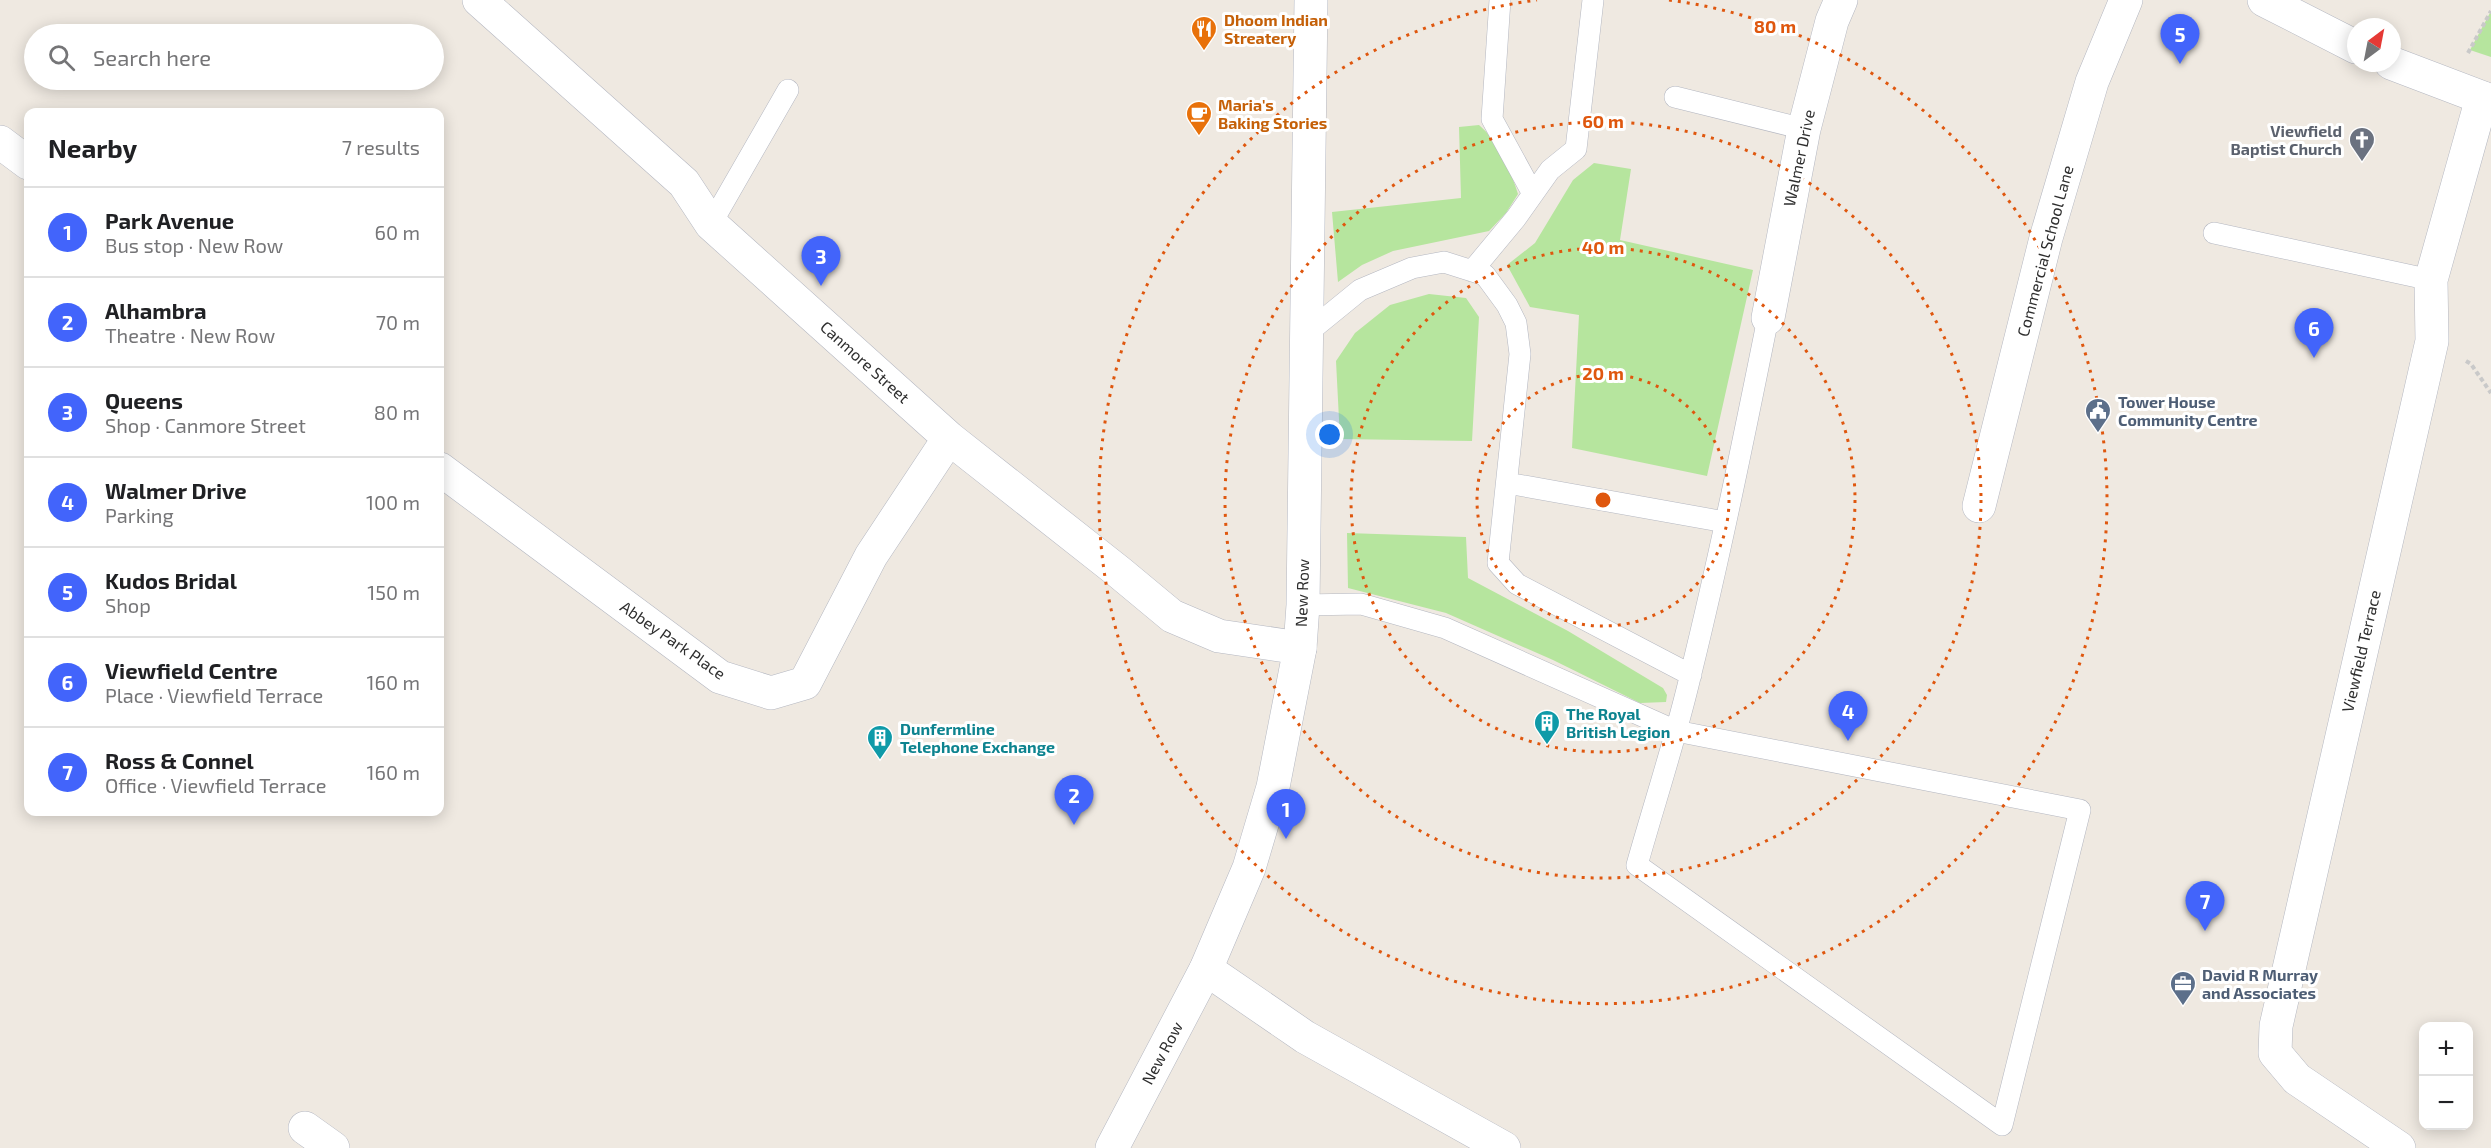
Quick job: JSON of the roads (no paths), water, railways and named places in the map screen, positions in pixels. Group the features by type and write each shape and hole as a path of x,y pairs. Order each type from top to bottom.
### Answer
{"street":[{"name":"Canmore Street","path":"479,0 684,183 711,224 949,438 1172,616 1219,636 1300,648"},
{"name":"New Row","path":"1112,1148 1206,969 1249,868 1269,799 1300,648 1303,605 1311,0"},
{"name":"Walmer Drive","path":"1768,318 1804,129 1832,21 1841,0"},
{"name":"Commercial School Lane","path":"1979,506 2049,227 2092,82 2126,0"},
{"path":"2264,0 2347,42"},
{"path":"2401,67 2487,99"},
{"name":"Viewfield Terrace","path":"2399,1148 2297,1079 2275,1053 2276,1026 2432,341 2431,280 2487,99"},
{"path":"0,142 24,160"},
{"name":"Abbey Park Place","path":"444,472 720,677 771,693 805,683 871,556 949,438"},
{"path":"1206,969 1305,1037 1504,1148"},
{"path":"305,1128 333,1148"}],"lane":[{"path":"1500,0 1492,119 1533,194"},
{"path":"1472,271 1550,170 1576,149 1593,0"},
{"path":"711,224 788,90"},
{"path":"1675,97 1804,129"},
{"path":"2214,233 2431,280"},
{"path":"1306,334 1360,290 1412,268 1444,262 1485,275 1507,304 1516,323 1520,354 1498,563 1517,584 1691,675"},
{"path":"1303,605 1361,604 1445,628 1676,731 2080,810 2002,1125 1637,865 1676,731 1691,675 1768,318"},
{"path":"1507,483 1725,522"}],"place":[{"name":"Dhoom Indian Streatery","path":"1204,52"},
{"name":"Kudos Bridal","path":"2180,64"},
{"name":"Maria's Baking Stories","path":"1199,137"},
{"name":"Viewfield Baptist Church","path":"2362,163"},
{"name":"Queens","path":"821,286"},
{"name":"Viewfield Centre","path":"2314,358"},
{"name":"Tower House Community Centre","path":"2098,434"},
{"name":"Walmer Drive","path":"1848,741"},
{"name":"The Royal British Legion","path":"1547,746"},
{"name":"Dunfermline Telephone Exchange","path":"880,761"},
{"name":"Alhambra","path":"1074,825"},
{"name":"Park Avenue","path":"1286,839"},
{"name":"Ross & Connel","path":"2205,931"},
{"name":"David R Murray and Associates","path":"2183,1007"}]}
